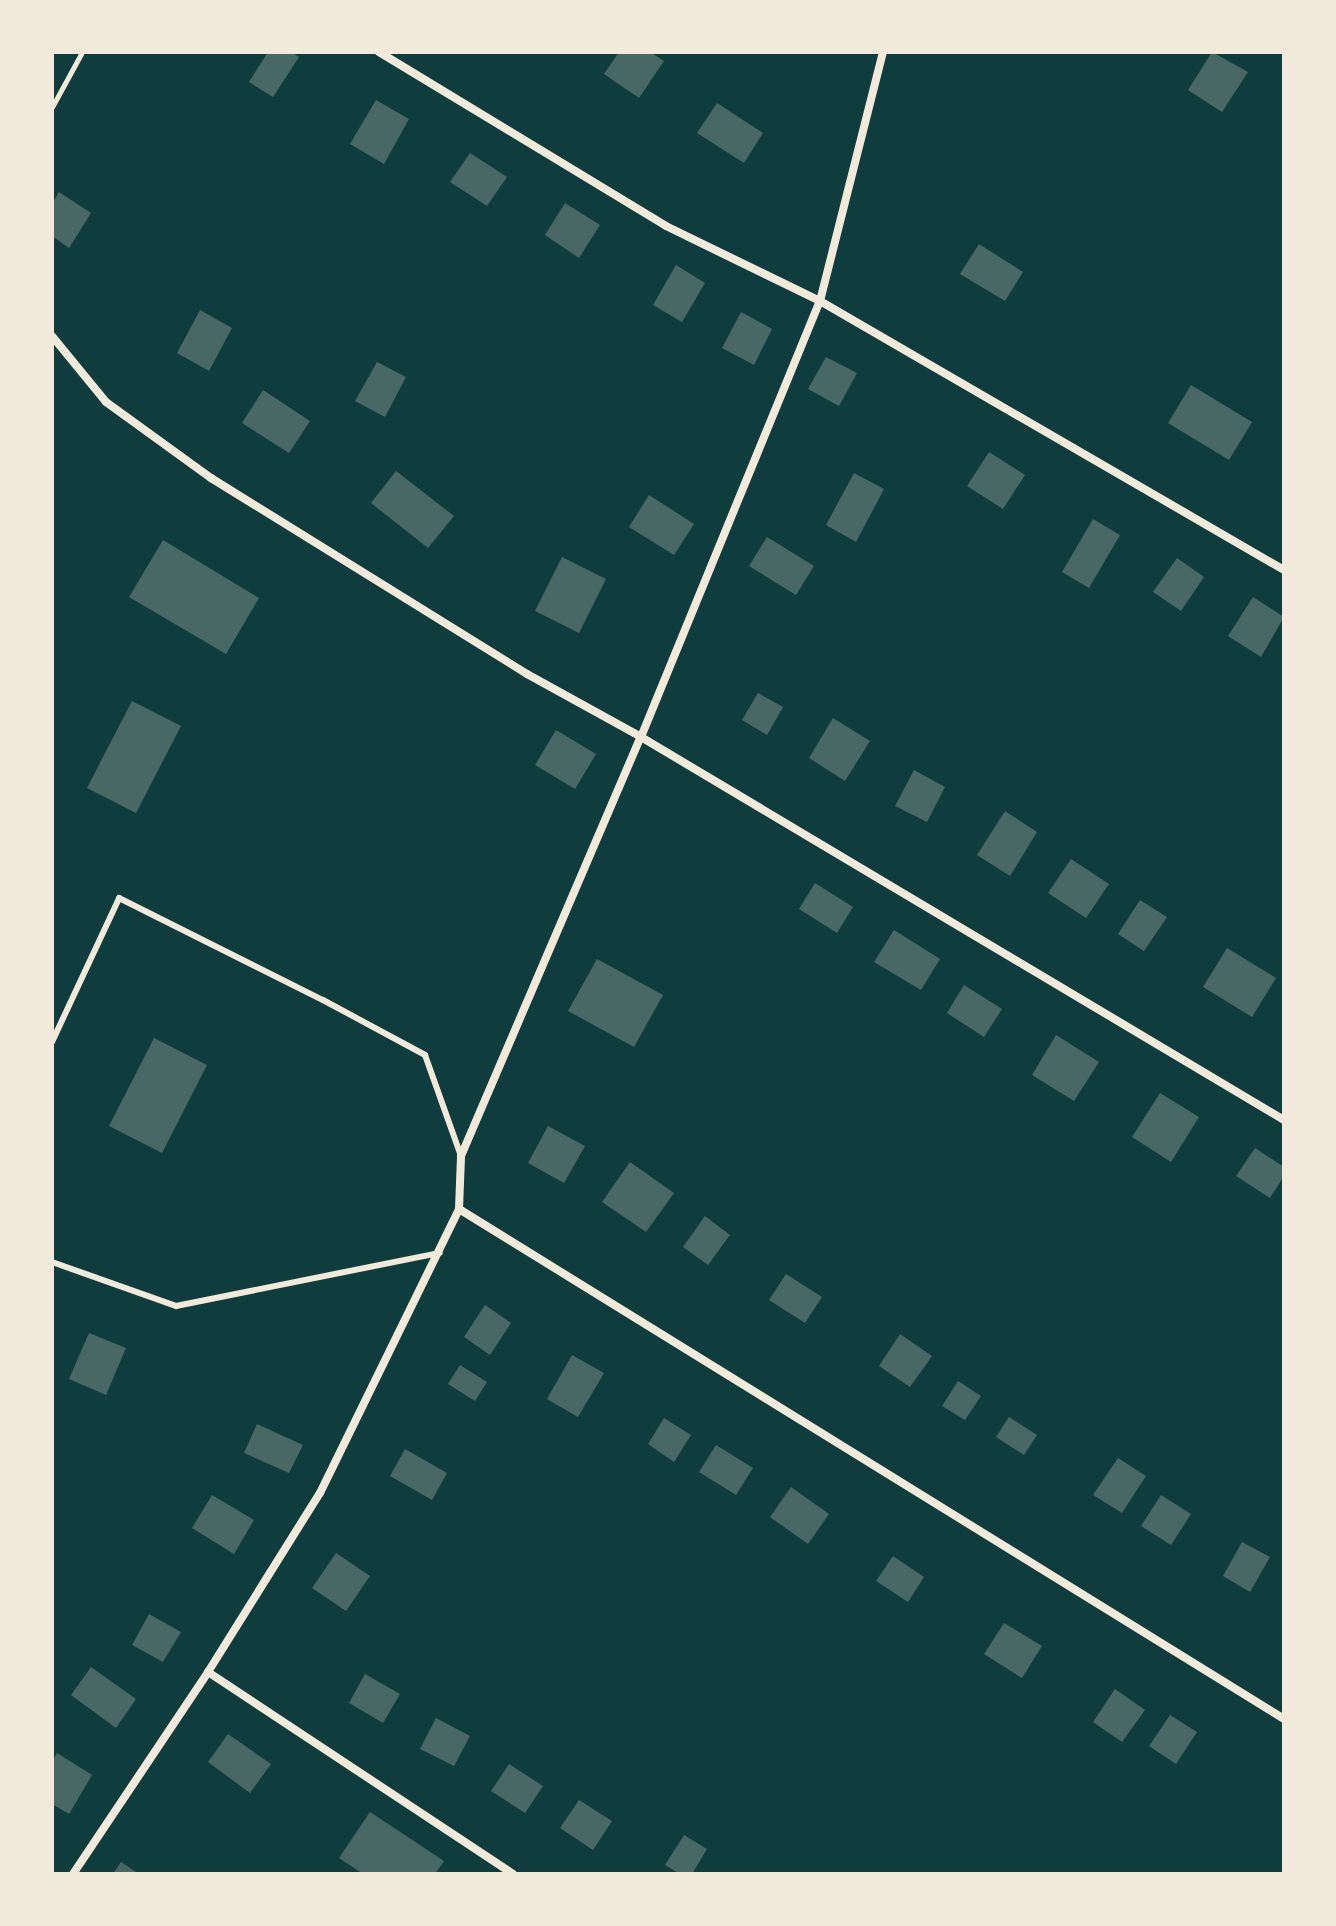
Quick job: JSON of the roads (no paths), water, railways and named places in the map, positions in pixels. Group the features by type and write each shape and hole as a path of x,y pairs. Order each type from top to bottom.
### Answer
{"street":[{"path":"379,52 666,226 820,301 1284,570"},
{"path":"73,1874 208,1672 320,1493 440,1253 459,1209 461,1156 641,737 820,301 883,52"},
{"path":"52,336 106,402 211,478 527,674 641,737 1284,1120"},
{"path":"459,1209 1284,1719"},
{"path":"208,1672 513,1874"}],"lane":[{"path":"52,1042 119,898 425,1055 461,1156"},
{"path":"52,1262 176,1306 440,1253"}]}
